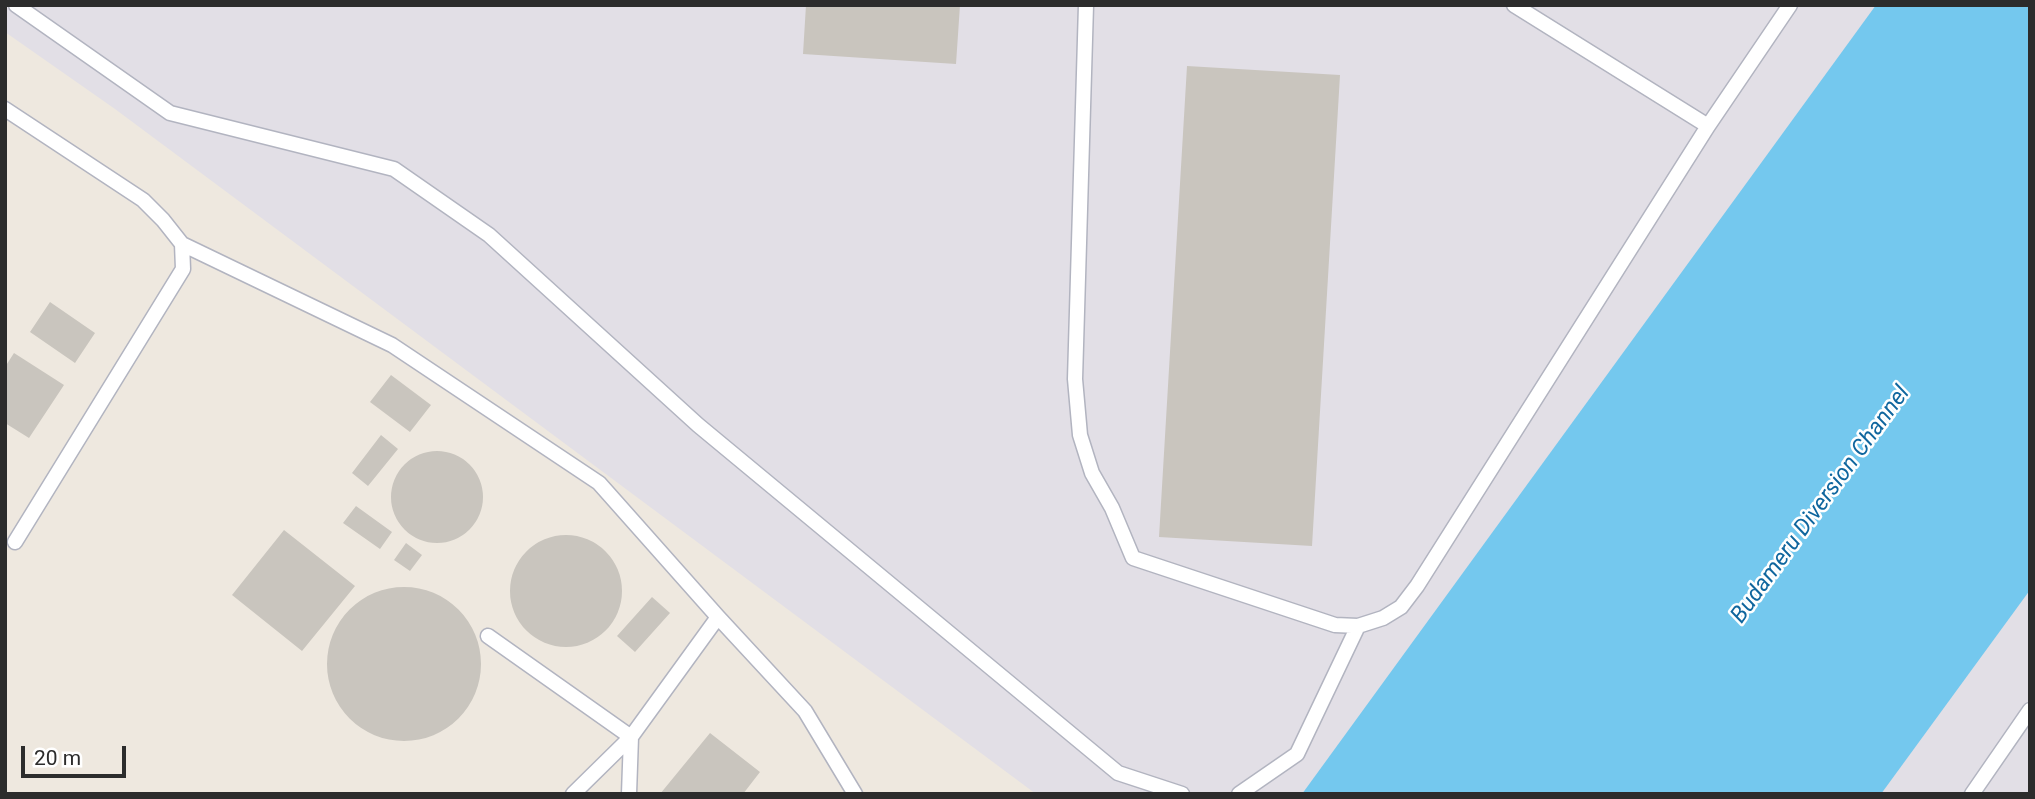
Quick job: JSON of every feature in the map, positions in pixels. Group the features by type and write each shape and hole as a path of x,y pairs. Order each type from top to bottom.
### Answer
{"lane":[{"path":"16,5 170,113 394,169 489,235 698,425 1118,773 1182,794"},
{"path":"1086,5 1075,379 1080,435 1092,473 1112,508 1133,558 1335,625 1358,626 1383,618 1401,607 1417,586 1708,126 1790,5"},
{"path":"1514,5 1708,126"},
{"path":"5,108 143,200 182,244 392,345 600,483 805,711 855,794"},
{"path":"15,542 183,269 182,244"},
{"path":"573,794 631,737 718,617"},
{"path":"1239,794 1297,754 1358,626"},
{"path":"488,636 631,737"},
{"path":"1972,794 2030,710"},
{"path":"629,794 631,737"}],"shaded area":[{"path":"5,5 2030,5 2030,794 1036,794 115,109 5,32"}],"water":[{"name":"Budameru Diversion Channel","path":"1876,5 2030,5 2030,590 1881,794 1302,794"}],"building":[{"path":"806,5 960,5 956,64 803,54"},
{"path":"1187,66 1340,75 1312,546 1159,537"},
{"path":"50,302 95,333 75,363 30,332"},
{"path":"14,353 64,385 29,438 5,423 5,367"},
{"path":"391,375 431,405 410,432 370,402"},
{"path":"381,435 398,449 368,486 352,473"},
{"path":"437,451 454,455 469,465 479,480 483,497 479,514 469,529 454,539 437,543 420,539 405,529 395,514 391,497 395,480 405,465 420,455"},
{"path":"356,506 392,532 380,549 343,523"},
{"path":"284,530 355,586 302,651 232,595"},
{"path":"566,535 587,539 606,551 618,570 622,591 618,612 606,631 587,643 566,647 545,643 526,631 514,612 510,591 514,570 526,551 545,539"},
{"path":"406,543 422,555 410,571 394,560"},
{"path":"404,587 433,593 458,610 475,635 481,664 475,693 458,718 433,735 404,741 375,735 350,718 333,693 327,664 333,635 350,610 375,593"},
{"path":"652,597 670,613 635,652 617,636"},
{"path":"710,733 760,772 743,794 660,794"}]}
